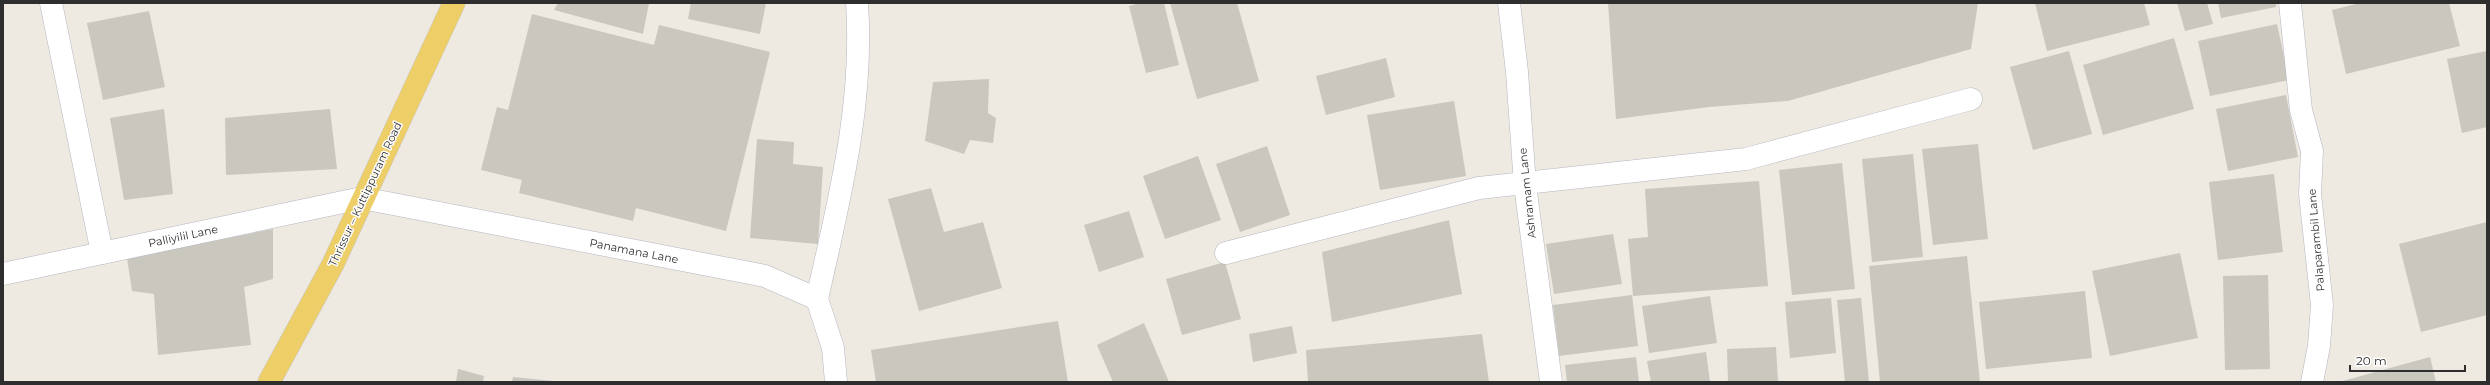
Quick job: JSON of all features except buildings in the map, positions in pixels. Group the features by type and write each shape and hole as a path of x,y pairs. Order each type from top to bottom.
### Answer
{"main road":[{"name":"Thrissur – Kuttippuram Road","path":"269,382 332,264 454,3"}],"street":[{"path":"50,3 102,253"},
{"path":"836,382 833,348 817,299 845,174 859,82 857,3"},
{"name":"Ashramam Lane","path":"1509,3 1517,72 1525,185 1551,382"},
{"name":"Palaparambil Lane","path":"2290,3 2301,110 2312,151 2310,194 2322,305 2319,346 2312,382"},
{"path":"1226,253 1479,188 1525,185 1746,159 1971,99"},
{"name":"Palliyilil Lane","path":"3,274 362,198"},
{"name":"Panamana Lane","path":"362,198 765,276 817,299"}]}
